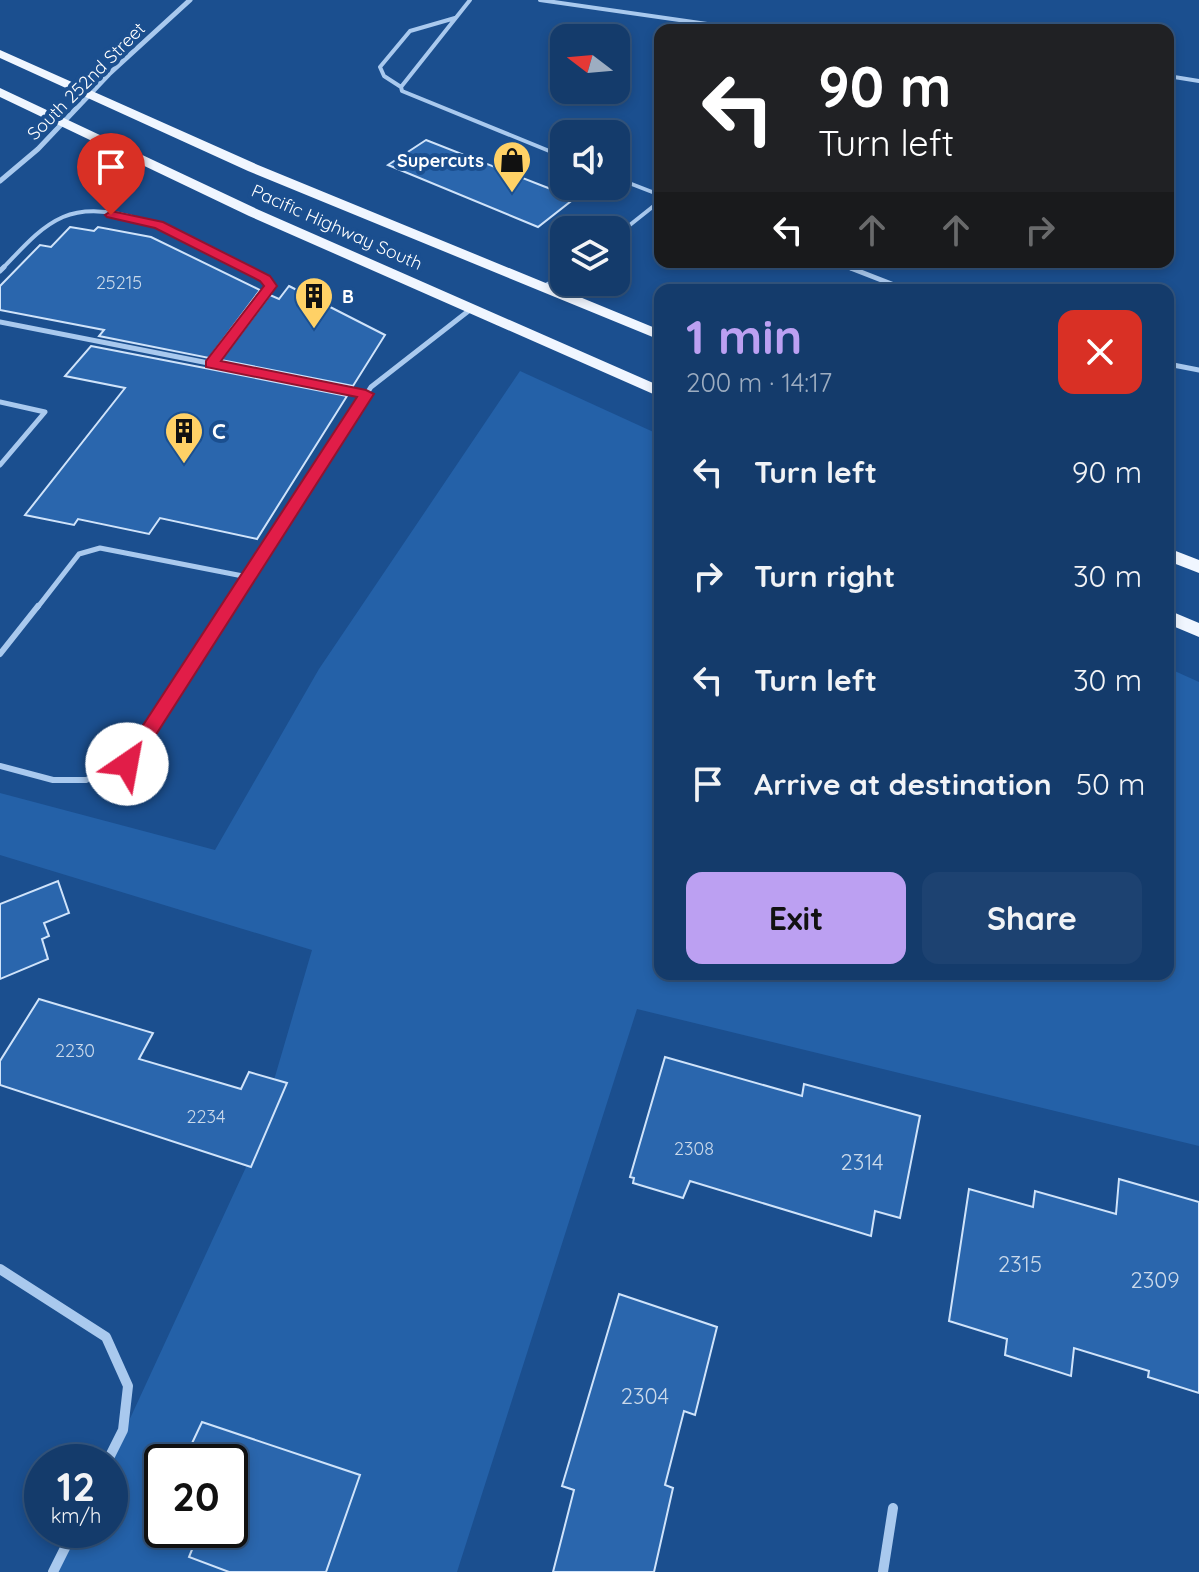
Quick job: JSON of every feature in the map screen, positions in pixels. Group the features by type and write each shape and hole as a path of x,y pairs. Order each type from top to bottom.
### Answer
{"main road":[{"name":"Pacific Highway South","path":"0,54 253,168 654,332"},
{"name":"Pacific Highway South","path":"0,92 254,213 654,389"},
{"path":"1174,557 1199,567"},
{"path":"1174,620 1199,630"}],"street":[{"name":"South 252nd Street","path":"0,181 190,0"},
{"path":"0,1269 106,1337 128,1386 123,1430 116,1444"},
{"path":"883,1572 893,1508"},
{"path":"53,1572 65,1548"}],"lane":[{"path":"401,87 470,0"},
{"path":"540,0 707,24"},
{"path":"455,18 416,28 397,45 380,67 384,76 406,93 550,151"},
{"path":"1174,77 1199,81"},
{"path":"630,183 654,193"},
{"path":"630,225 654,206"},
{"path":"0,271 45,227 67,215 88,210 159,225 265,278 270,286 211,364"},
{"path":"849,268 888,283"},
{"path":"545,286 550,283"},
{"path":"0,766 53,780 86,780 127,764 371,387 471,309"},
{"path":"0,322 366,394"},
{"path":"1174,365 1199,370"},
{"path":"0,402 45,412 0,465"},
{"path":"0,654 79,554 100,548 248,577"}],"shaded area":[{"path":"520,371 654,432 654,980 1174,980 1174,671 1199,682 1199,1146 637,1009 457,1572 53,1572 65,1548 128,1548 128,1444 118,1444 253,1152 312,950 0,855 0,793 215,850 319,669"}],"building":[{"path":"426,140 550,188 550,200 572,200 538,227 388,165"},
{"path":"70,227 94,231 98,227 151,237 260,290 209,358 99,336 104,330 0,310 0,286 40,245 51,247"},
{"name":"B","path":"289,286 385,335 353,386 221,360 270,295 279,299"},
{"name":"C","path":"91,346 347,396 257,539 160,518 149,534 78,519 74,525 25,515 125,388 65,376"},
{"path":"58,881 69,913 44,923 49,936 42,939 48,959 0,979 0,904"},
{"path":"39,999 153,1033 139,1059 241,1089 249,1072 287,1083 251,1167 0,1085 0,1061"},
{"path":"665,1057 802,1096 804,1084 920,1116 900,1218 875,1211 871,1236 690,1181 683,1198 633,1183 634,1178 630,1177"},
{"path":"1119,1179 1199,1202 1199,1393 1148,1377 1149,1371 1074,1348 1071,1376 1005,1355 1007,1339 949,1321 969,1189 1033,1207 1035,1191 1116,1214"},
{"path":"619,1294 717,1327 695,1415 684,1411 665,1485 673,1488 654,1572 553,1572 574,1490 562,1486"},
{"path":"202,1422 360,1475 326,1572 229,1572 189,1557 193,1548 248,1548 248,1444 192,1444"}],"place":[{"name":"Supercuts","path":"512,194"},
{"name":"B","path":"314,330"},
{"name":"C","path":"184,465"}],"route":[{"path":"111,215 159,225 265,278 270,286 211,364 366,394 127,764"}]}
